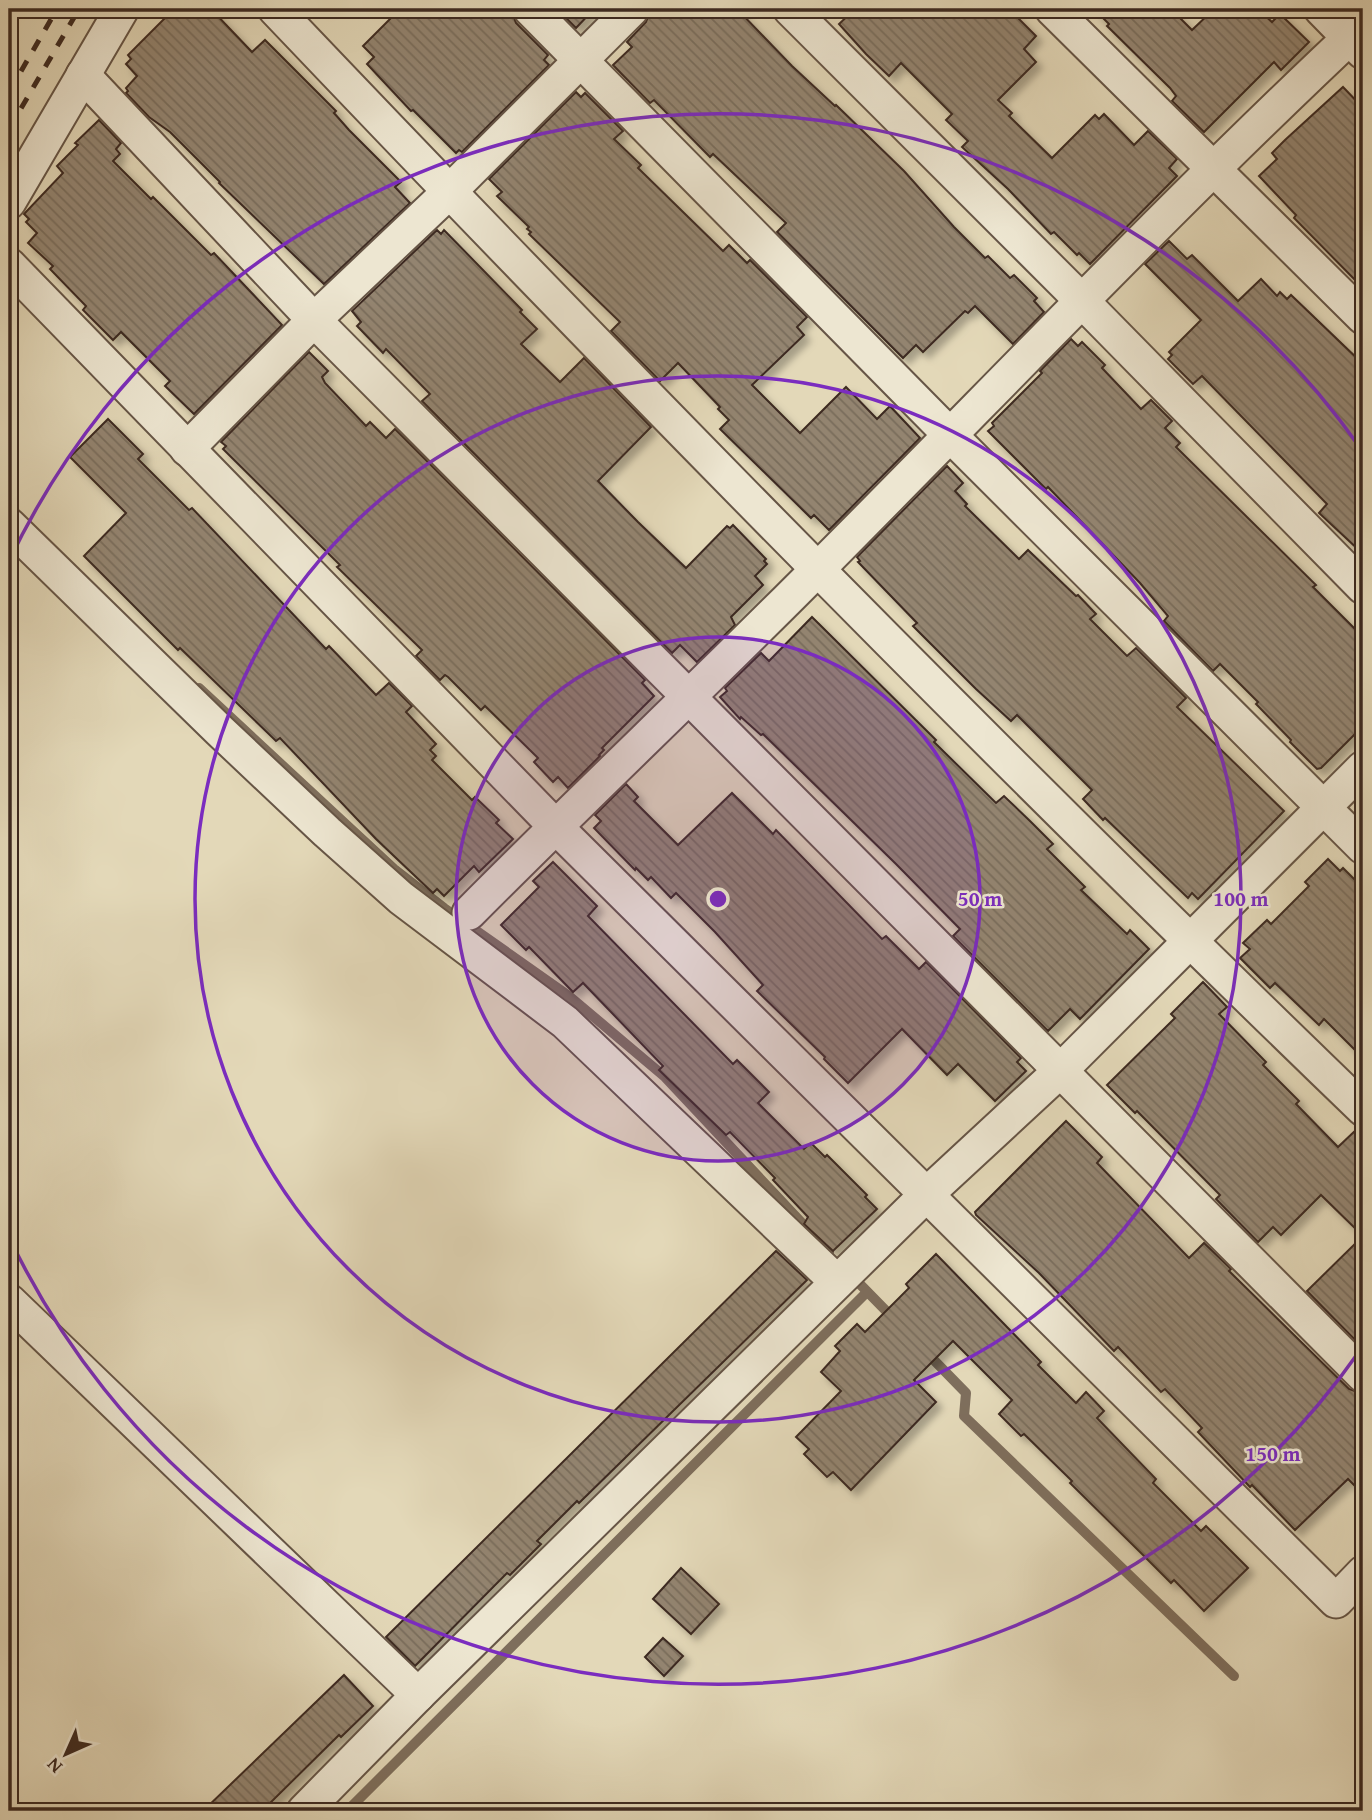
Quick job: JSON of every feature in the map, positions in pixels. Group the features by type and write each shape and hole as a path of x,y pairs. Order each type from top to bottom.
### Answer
{"street":[{"path":"9,202 122,9"},
{"path":"275,9 449,192 818,569 1189,940 1363,1108"},
{"path":"530,9 950,435 1363,847"},
{"path":"187,449 314,320 449,192 632,9"},
{"path":"790,9 1363,587"},
{"path":"1052,9 1363,317"},
{"path":"469,913 818,569 1214,170 1359,38 1321,9"},
{"path":"83,75 314,320 1363,1375"},
{"path":"9,265 555,826 1336,1601 1363,1573"},
{"path":"9,525 327,832 401,898 565,1022 837,1282"},
{"path":"304,1811 926,1194 1060,1070 1363,768"},
{"path":"9,1301 418,1695"}],"building":[{"path":"174,9 211,9 252,52 265,40 336,111 334,113 349,130 401,182 395,187 410,203 324,284 170,132 149,117 126,93 126,88 137,76 126,64 131,59 128,55"},
{"path":"400,9 511,9 516,23 548,55 544,60 549,65 462,152 459,150 456,153 411,111 367,64 374,57 363,46"},
{"path":"557,9 594,9 576,28"},
{"path":"651,9 737,9 792,66 904,171 985,258 988,256 1010,278 1014,275 1037,298 1034,301 1044,312 1013,344 975,306 968,313 965,311 923,352 916,345 903,358 777,232 786,223 713,154 710,157 654,100 650,103 613,65 632,47 627,42 646,22"},
{"path":"855,9 1009,9 1036,36 1024,49 1036,62 998,100 1012,113 1009,116 1052,158 1095,115 1099,119 1104,114 1134,145 1148,131 1177,159 1169,168 1177,176 1090,264 1054,232 1051,234 1008,189 962,147 968,141 946,120 952,114 901,63 889,76 866,54 839,24"},
{"path":"1094,9 1171,9 1192,30 1214,9 1258,9 1272,22 1280,14 1309,42 1281,70 1274,62 1204,132 1172,101 1176,96 1170,88 1107,26 1109,24"},
{"path":"1343,87 1363,108 1363,217 1357,223 1363,229 1363,288 1294,218 1296,215 1259,176 1277,159 1272,153"},
{"path":"576,92 581,97 585,93 623,131 614,139 641,165 638,168 723,251 729,245 747,263 750,260 807,317 797,327 804,335 752,385 800,433 846,387 877,419 890,406 920,438 829,530 814,515 811,518 720,429 729,420 678,363 660,381 611,331 620,322 529,234 529,227 497,196 502,192 489,179"},
{"path":"99,120 121,143 116,149 120,154 113,161 211,255 214,253 282,325 194,414 165,386 170,381 121,332 113,340 83,310 86,306 50,269 53,266 28,243 37,233 26,222 29,219 24,214 63,173 57,166 78,145 75,143"},
{"path":"437,230 441,234 444,230 522,310 520,312 537,329 521,344 560,382 584,358 651,427 598,481 638,522 686,568 727,526 730,528 733,525 766,559 764,561 767,564 755,576 763,585 731,617 735,625 697,662 680,645 672,653 422,401 430,394 386,349 383,353 357,326 361,322 352,311"},
{"path":"1169,241 1187,259 1192,255 1238,301 1261,279 1277,296 1280,292 1287,299 1291,295 1363,364 1363,554 1319,513 1327,504 1202,376 1193,384 1168,359 1172,355 1169,352 1201,320 1145,264"},
{"path":"1071,339 1078,346 1082,342 1105,365 1102,368 1141,409 1151,400 1172,421 1165,428 1180,443 1176,447 1316,585 1313,587 1363,637 1363,726 1321,768 1317,769 1290,742 1256,704 1258,702 1220,664 1213,671 1164,621 1168,616 1140,583 1048,487 1046,489 988,431 994,426 992,423 1042,373 1040,371"},
{"path":"309,352 328,371 322,377 325,383 366,426 370,422 386,438 395,429 645,680 642,683 654,696 602,748 604,750 600,756 568,788 558,777 553,782 534,762 538,758 485,706 481,710 445,675 440,680 416,656 422,650 223,449 226,446 221,442"},
{"path":"108,419 143,454 138,459 189,510 192,508 326,649 329,646 376,695 389,683 412,706 406,712 436,744 430,750 436,756 432,760 472,800 475,797 499,820 496,823 513,839 479,872 474,866 444,896 437,889 433,893 376,839 280,738 276,741 180,648 178,650 84,556 126,513 70,457"},
{"path":"947,466 963,483 955,491 967,504 965,506 1019,559 1028,550 1078,595 1096,614 1090,619 1127,656 1136,648 1186,698 1177,707 1284,811 1198,899 1192,893 1188,898 1105,818 1103,820 1083,799 1092,790 1017,715 1011,721 976,689 913,626 917,623 858,562 860,561 857,557"},
{"path":"812,617 996,803 1004,796 1030,821 1053,844 1047,849 1085,887 1081,890 1127,934 1130,930 1149,949 1080,1019 1070,1009 1048,1031 953,936 960,929 763,734 741,717 740,719 720,697 727,691 725,688 761,653 769,661"},
{"path":"626,784 638,797 634,801 678,845 732,793 773,834 776,830 882,939 886,936 919,969 926,962 1021,1058 1017,1062 1026,1071 995,1101 958,1064 947,1075 902,1029 848,1083 757,991 763,985 715,932 676,893 671,898 651,877 648,880 636,868 635,870 594,828 601,821 595,815"},
{"path":"1328,859 1340,871 1343,868 1363,888 1363,1058 1324,1019 1319,1025 1275,983 1270,988 1240,958 1250,949 1243,943 1267,920 1271,924 1309,886 1305,882"},
{"path":"553,862 597,906 588,916 733,1064 737,1060 769,1092 758,1103 804,1149 811,1143 867,1195 865,1197 877,1209 833,1251 804,1224 808,1217 773,1180 775,1178 730,1132 726,1135 659,1070 663,1066 583,983 573,992 529,947 526,950 501,925 539,887 533,881"},
{"path":"1203,982 1227,1007 1219,1014 1266,1062 1263,1065 1299,1101 1296,1104 1338,1147 1358,1128 1363,1128 1363,1236 1321,1195 1281,1235 1273,1227 1258,1242 1216,1199 1220,1195 1137,1111 1135,1113 1107,1085 1175,1018 1171,1014"},
{"path":"1066,1121 1102,1157 1097,1163 1189,1258 1204,1243 1349,1389 1363,1394 1363,1494 1348,1479 1295,1530 1198,1432 1202,1428 1165,1389 1161,1392 1118,1347 1114,1351 1039,1273 976,1215 975,1212"},
{"path":"1363,1236 1363,1348 1307,1291"},
{"path":"776,1251 807,1280 579,1503 577,1501 537,1541 541,1544 510,1575 507,1573 415,1666 386,1637"},
{"path":"936,1254 1041,1362 1038,1365 1076,1403 1086,1392 1104,1411 1097,1418 1156,1479 1153,1483 1201,1531 1206,1526 1248,1568 1204,1611 1174,1580 1171,1583 1024,1434 1021,1436 999,1414 1012,1400 953,1341 914,1380 936,1402 851,1490 833,1472 827,1477 804,1454 809,1449 796,1437 841,1391 821,1372 840,1351 835,1346 857,1324 865,1332 909,1288 906,1284"},
{"path":"681,1568 719,1604 691,1634 653,1599"},
{"path":"663,1638 683,1656 664,1676 645,1657"},
{"path":"344,1675 373,1706 341,1737 339,1735 262,1811 203,1811"}],"waterway":[{"path":"199,688 394,869 444,908 569,996 665,1077 829,1252"},
{"path":"850,1274 895,1320"},
{"path":"347,1811 867,1292"},
{"path":"926,1352 966,1393 964,1416 1234,1676"}],"railway":[{"path":"9,92 57,9"},
{"path":"9,129 79,9"}]}
